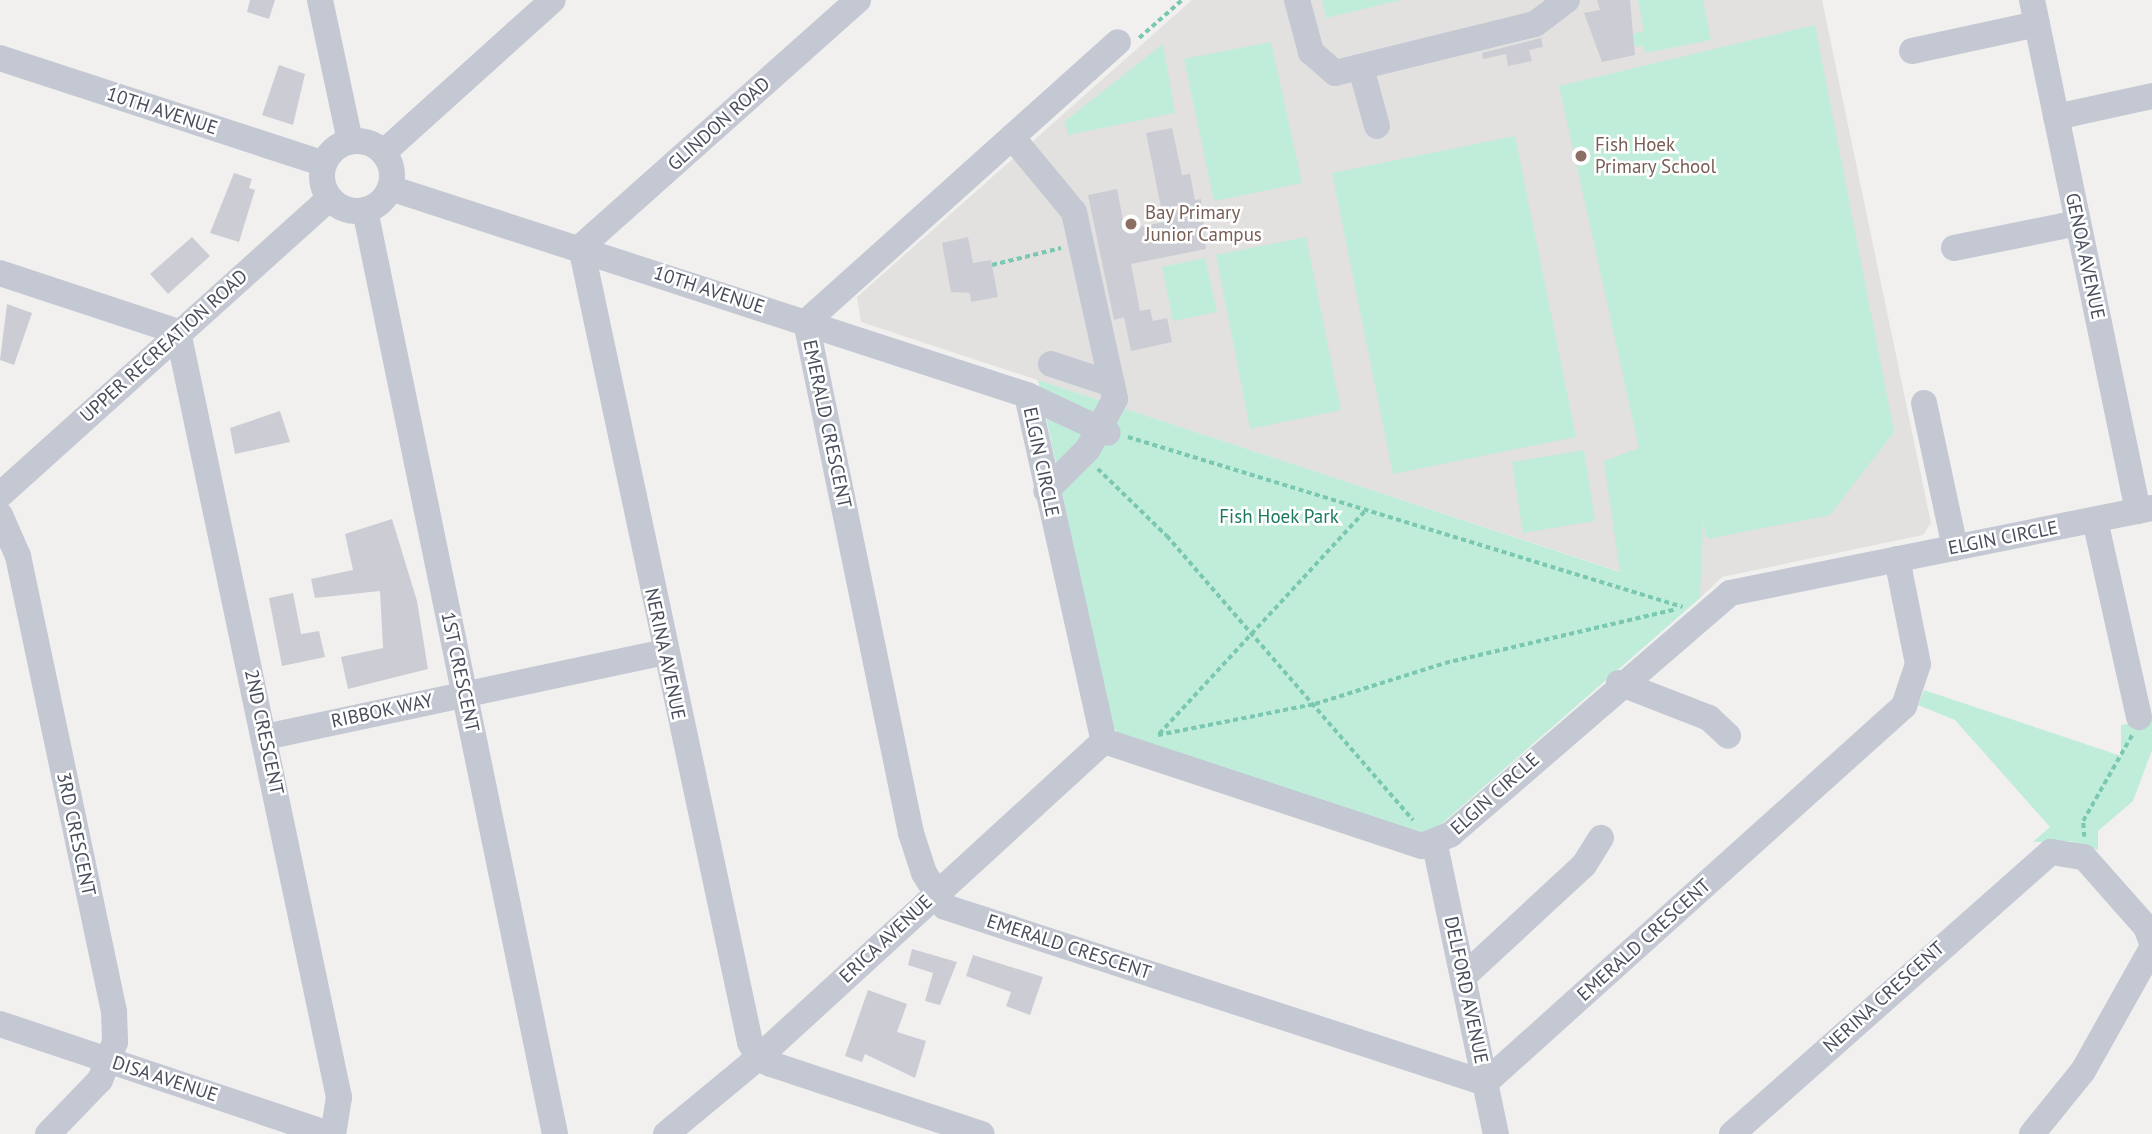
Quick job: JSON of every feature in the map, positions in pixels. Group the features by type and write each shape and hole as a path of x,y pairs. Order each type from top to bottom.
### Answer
{"street":[{"path":"320,0 350,141"},
{"path":"384,152 553,0"},
{"name":"GLINDON ROAD","path":"581,247 858,0"},
{"path":"1297,0 1319,64 1335,72 1361,68 1535,24 1567,0"},
{"path":"1912,51 2034,12"},
{"name":"GENOA AVENUE","path":"2034,12 2078,223 2145,510"},
{"name":"EMERALD CRESCENT","path":"1118,42 807,322 911,833 935,892 945,907 1485,1083 1904,706 1918,664 1897,559"},
{"name":"10TH AVENUE","path":"0,58 324,164"},
{"path":"1361,68 1377,126"},
{"path":"2056,117 2152,96"},
{"path":"1012,137 1071,206 1082,243 1112,384 1114,409 1105,430 1069,473 1046,491"},
{"path":"350,141 384,152 392,169 390,188 365,210 346,209 330,198 324,164 350,141"},
{"name":"10TH AVENUE","path":"390,188 581,247 1027,396 1105,430"},
{"name":"UPPER RECREATION ROAD","path":"0,495 330,198"},
{"name":"1ST CRESCENT","path":"365,210 555,1134"},
{"path":"1954,248 2078,223"},
{"name":"NERINA AVENUE","path":"581,247 741,1019 758,1058"},
{"path":"0,273 178,332"},
{"name":"2ND CRESCENT","path":"178,332 339,1097 331,1134"},
{"path":"1051,364 1112,384"},
{"name":"ELGIN CIRCLE","path":"1027,396 1046,491 1104,741 1130,754 1435,845 1619,683 1730,593 2145,510"},
{"path":"1924,403 1955,548"},
{"name":"3RD CRESCENT","path":"0,515 18,556 114,1012 108,1061 86,1099 48,1134"},
{"path":"2095,520 2139,717"},
{"name":"RIBBOK WAY","path":"265,737 665,652"},
{"path":"1619,683 1709,718 1728,736"},
{"name":"ERICA AVENUE","path":"666,1134 758,1058 935,892 1104,741"},
{"path":"1463,977 1584,865 1601,838"},
{"name":"DELFORD AVENUE","path":"1435,845 1496,1134"},
{"name":"NERINA CRESCENT","path":"1732,1134 2036,860 2062,850 2084,857"},
{"path":"2084,857 2147,927 2152,943"},
{"path":"2032,1134 2083,1070 2152,948"},
{"name":"DISA AVENUE","path":"0,1024 331,1134"},
{"path":"758,1058 982,1134"}],"path":[{"path":"1118,42 1132,44 1182,0"},
{"path":"992,265 1082,243"},
{"path":"1105,430 1684,607"},
{"path":"1088,459 1167,537 1245,634 1315,704 1435,845"},
{"path":"1130,754 1159,734 1245,634 1366,510"},
{"path":"1159,734 1315,704 1445,663 1696,604"},
{"path":"2084,857 2083,821 2120,762 2139,717"}],"shaded area":[{"name":"Fish Hoek Primary School","path":"1192,0 1822,0 1931,523 1923,535 1722,577 1700,598 861,322 857,297"}],"green space":[{"path":"1322,0 1401,0 1326,18"},
{"path":"1638,0 1703,0 1711,40 1645,53 1644,46 1635,47 1632,34 1644,31"},
{"name":"Fish Hoek Park","path":"1815,25 1894,432 1830,515 1707,539 1703,521 1700,598 1438,827 1419,834 1128,743 1112,726 1038,380 1620,572 1604,461 1639,448 1559,86"},
{"path":"1271,42 1302,183 1214,201 1184,59"},
{"path":"1163,44 1175,113 1068,135 1065,121"},
{"path":"1515,136 1576,437 1393,474 1332,173"},
{"path":"1306,237 1341,410 1250,429 1216,255"},
{"path":"1205,258 1217,312 1173,321 1162,267"},
{"path":"1584,450 1595,521 1523,533 1512,462"},
{"path":"1924,690 2121,756 2121,725 2152,719 2152,750 2133,801 2098,831 2098,850 2070,841 2033,842 2050,827 1955,720 1918,705"}],"building":[{"path":"250,0 275,0 269,19 247,12"},
{"path":"1597,0 1630,0 1635,55 1602,62 1584,13 1600,10"},
{"path":"1541,38 1543,47 1529,50 1532,61 1508,66 1506,54 1483,59 1482,53"},
{"path":"279,65 305,74 293,125 262,115"},
{"path":"1172,128 1182,175 1190,174 1195,200 1201,199 1206,249 1131,264 1140,311 1150,309 1153,321 1167,318 1172,342 1131,351 1124,317 1114,320 1088,195 1117,189 1125,230 1164,222 1146,133"},
{"path":"234,173 252,179 249,188 255,190 239,242 210,233"},
{"path":"192,237 210,256 168,294 150,274"},
{"path":"968,237 973,263 991,260 998,297 971,302 970,293 951,292 942,243"},
{"path":"7,304 32,313 14,365 0,360"},
{"path":"280,411 290,442 235,454 230,428"},
{"path":"392,519 417,601 428,669 348,689 341,657 383,648 380,591 315,598 311,579 353,570 345,534"},
{"path":"293,593 301,634 319,631 325,657 282,666 269,598"},
{"path":"912,949 957,962 940,1005 925,1001 933,973 908,965"},
{"path":"973,955 1043,977 1030,1015 1006,1006 1011,992 966,976"},
{"path":"868,990 907,1004 897,1032 926,1041 915,1078 865,1054 862,1062 845,1056"}],"place":[{"name":"Fish Hoek Primary School","path":"1581,156"},
{"name":"Bay Primary Junior Campus","path":"1131,224"}]}
